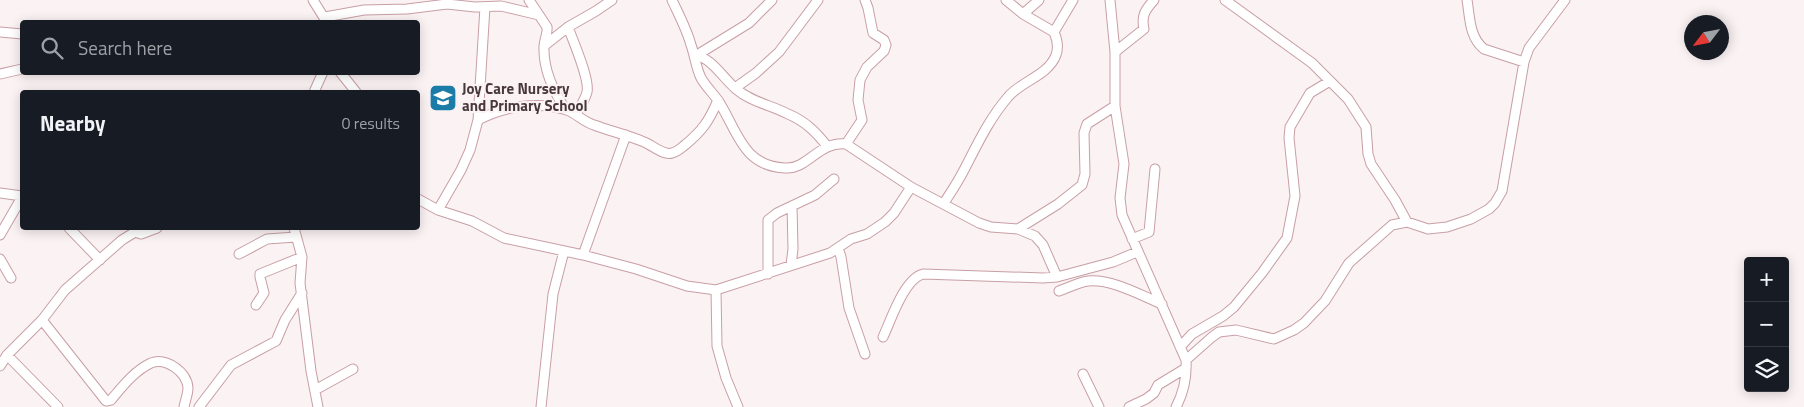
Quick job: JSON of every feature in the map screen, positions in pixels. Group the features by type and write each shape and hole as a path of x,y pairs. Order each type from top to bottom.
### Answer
{"street":[{"path":"313,0 326,20 364,10 407,9 447,4 485,7 501,6 539,15"},
{"path":"529,0 548,31 544,46 547,70 551,84 566,110"},
{"path":"544,46 568,27 596,12 612,0"},
{"path":"672,0 696,55 700,77 718,100 747,152 754,159 785,168 795,167 827,146 838,143 846,144 910,187 944,203 979,223 992,227 1018,229 1035,236 1042,245 1057,277"},
{"path":"696,55 749,23 772,0"},
{"path":"736,88 779,52 818,0"},
{"path":"846,144 862,120 858,100 860,80 868,67 884,51 886,46 884,40 872,32 865,0"},
{"path":"944,203 964,170 980,138 1004,102 1017,89 1046,70 1056,56 1058,46 1054,32 1023,14 1006,0"},
{"path":"1023,14 1039,0"},
{"path":"1054,32 1073,0"},
{"path":"1110,0 1115,52 1115,106 1124,164 1120,198 1122,215 1162,304 1186,364 1183,392 1176,407"},
{"path":"1115,52 1144,29 1142,21 1144,11 1154,0"},
{"path":"1225,0 1312,63 1348,100 1363,120 1368,134 1368,154 1371,164 1407,222"},
{"path":"1467,0 1472,30 1475,40 1479,45 1484,49 1524,62"},
{"path":"1129,407 1154,393 1156,387 1186,364 1212,336 1219,332 1236,330 1274,339 1294,330 1304,323 1325,302 1349,262 1392,225 1407,222 1428,229 1447,227 1471,219 1489,209 1502,191 1524,62 1530,48 1565,0"},
{"path":"438,210 470,150 478,120 485,7"},
{"path":"568,27 584,71 587,86 587,92 576,114"},
{"path":"0,32 20,34"},
{"path":"696,55 718,68 736,88 748,97 789,114 806,124 819,135 827,146"},
{"path":"0,74 20,69"},
{"path":"315,90 322,75"},
{"path":"342,75 354,90"},
{"path":"1180,347 1192,334 1223,316 1234,307 1268,266 1287,238 1295,196 1289,138 1290,127 1310,92 1330,81"},
{"path":"478,120 505,109 521,106 536,105 566,110 591,124 642,141 665,153 671,154 701,132 707,124 718,100"},
{"path":"1018,229 1058,204 1082,185 1085,174 1084,133 1087,124 1115,106"},
{"path":"583,255 626,135"},
{"path":"1132,239 1149,232 1155,169"},
{"path":"768,274 768,220 777,213 815,195 834,179"},
{"path":"420,200 438,210 472,221 504,238 583,255 636,269 687,286 716,290 830,253 851,239 867,234 885,222 894,213 910,187"},
{"path":"0,193 20,197"},
{"path":"0,235 20,200"},
{"path":"791,265 793,249 792,206"},
{"path":"71,230 100,260"},
{"path":"0,366 7,355 42,320 65,290 122,240 135,232 141,234 151,230"},
{"path":"294,230 302,257 300,283 311,371 318,407"},
{"path":"238,254 267,239 296,237"},
{"path":"838,248 849,308 865,354"},
{"path":"541,407 553,294 564,251"},
{"path":"883,337 910,284 923,274 1057,277 1113,262 1137,252"},
{"path":"256,305 264,293 260,274 302,257"},
{"path":"0,259 11,278"},
{"path":"1059,291 1086,281 1101,281 1162,304"},
{"path":"716,290 717,346 726,378 738,407"},
{"path":"199,407 231,365 276,341 285,320 302,293"},
{"path":"42,320 106,401 111,400 139,370 160,361 170,364 187,381 188,390 184,407"},
{"path":"7,355 58,407"},
{"path":"315,390 353,369"},
{"path":"1083,374 1099,407"}],"place":[{"name":"Joy Care Nursery and Primary School","path":"443,98"}]}
